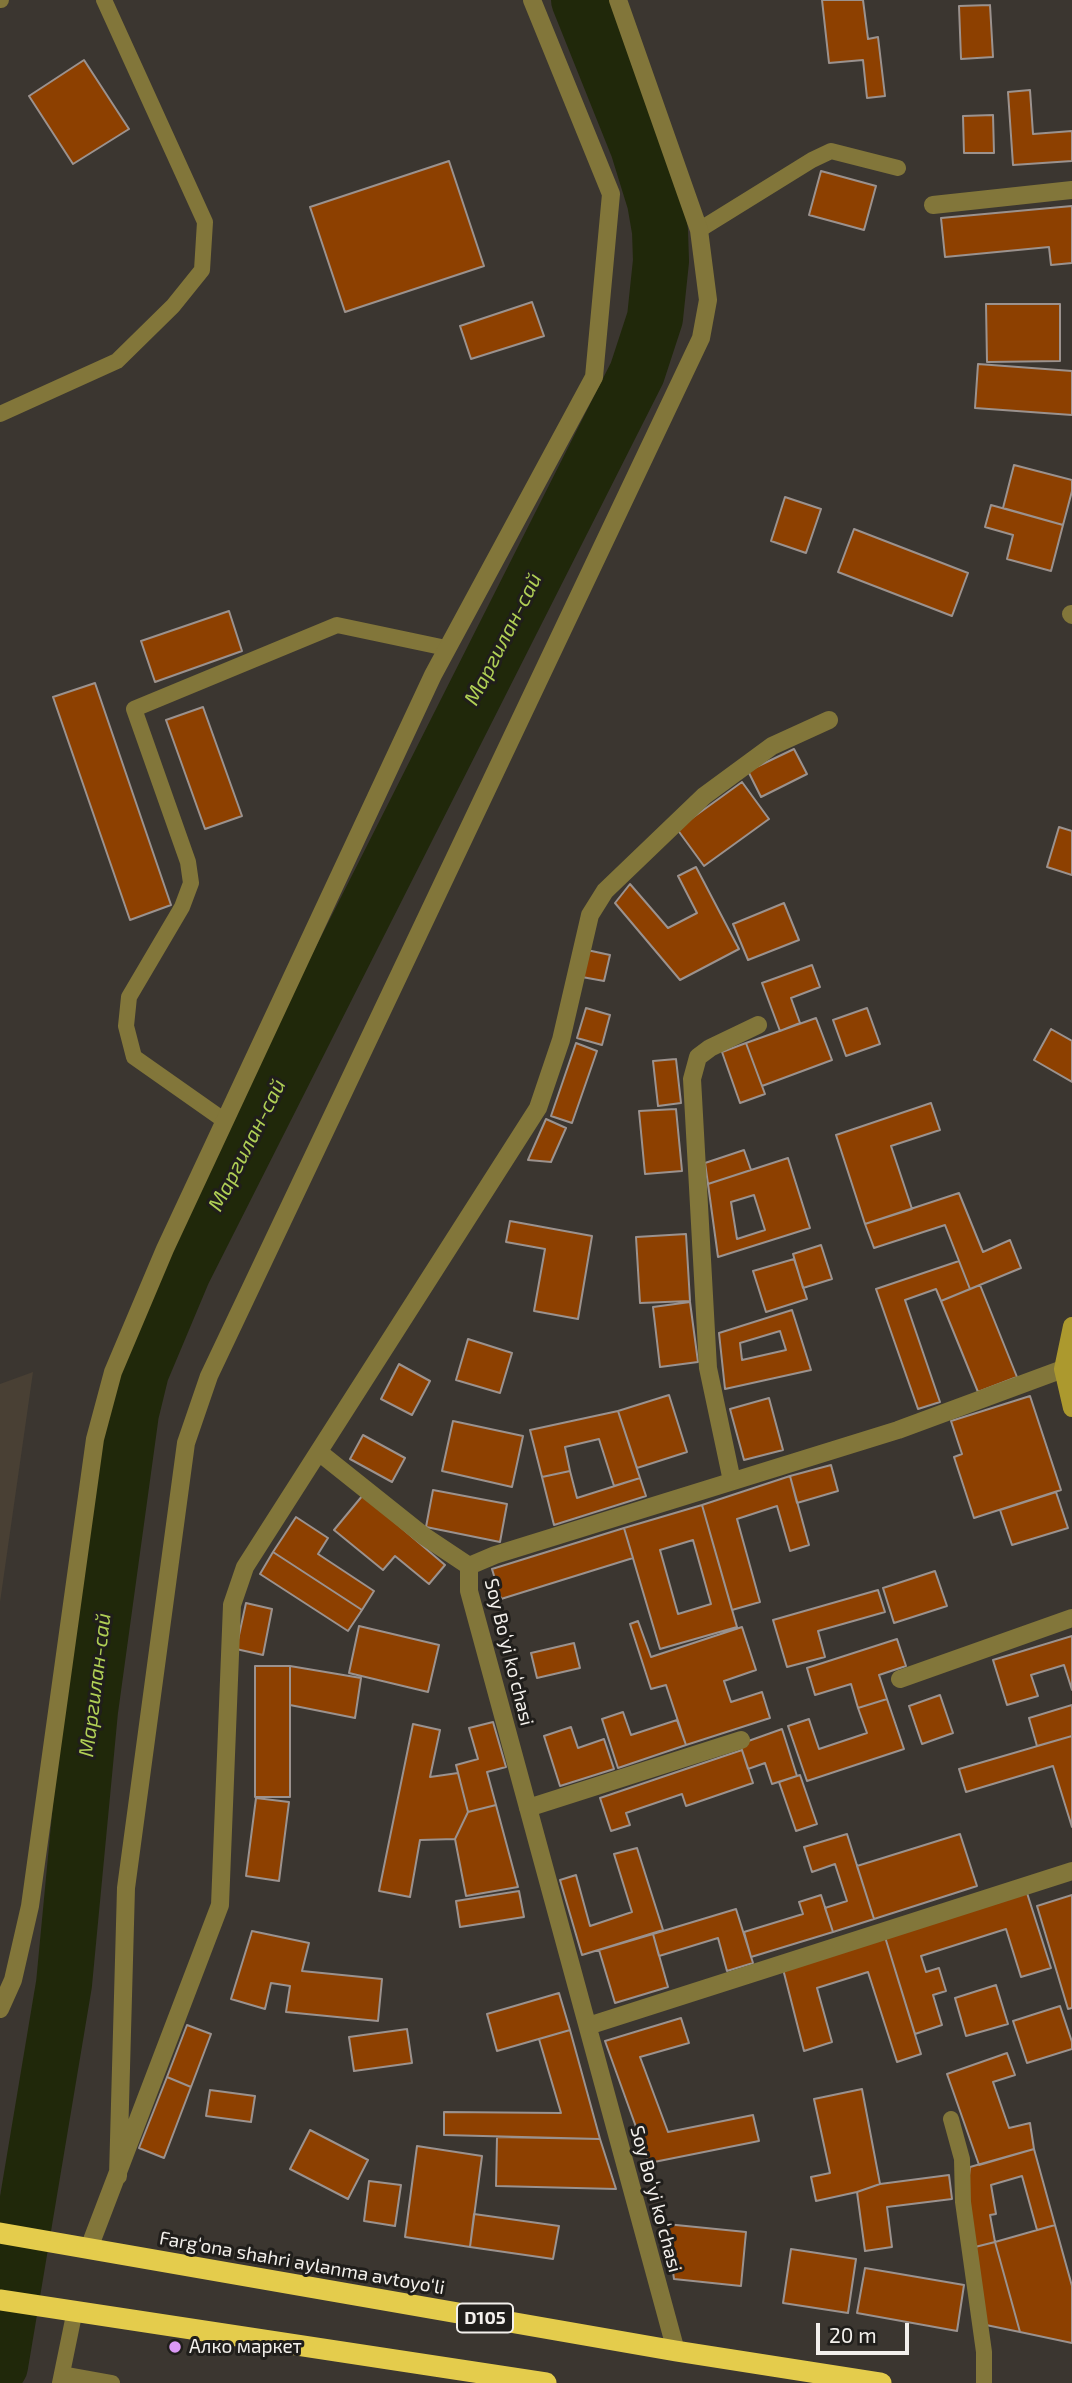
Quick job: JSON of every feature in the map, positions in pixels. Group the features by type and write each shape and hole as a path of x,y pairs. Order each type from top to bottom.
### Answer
{"highway":[{"name":"D105","path":"0,2233 89,2248"},
{"name":"Farg‘ona shahri aylanma avtoyo‘li","path":"89,2248 676,2351 881,2383"},
{"path":"0,2300 546,2383"}],"street":[{"path":"0,2009 13,1980 30,1906 95,1439 113,1372 165,1249 284,990 446,648 594,377 611,194 533,0"},
{"path":"118,2176 126,1888 186,1443 215,1363 701,338 708,300 699,230 618,0"},
{"path":"933,205 1072,190"},
{"path":"89,2248 220,1905 232,1605 245,1567 538,1108 561,1040 590,915 605,891 704,796 772,746 829,720"},
{"path":"732,1481 708,1368 692,1079 698,1058 710,1048 758,1025"},
{"path":"1072,1326 1063,1370 1072,1408"},
{"name":"Soy Boʻyi koʻchasi","path":"676,2351 469,1591 469,1566 495,1555 898,1430 1063,1370"},
{"path":"320,1453 424,1536 469,1566"},
{"path":"900,1678 1072,1618"},
{"path":"528,1808 741,1740"},
{"path":"588,2026 1072,1871"}],"lane":[{"path":"0,414 117,361 173,306 202,270 205,222 104,0"},
{"path":"699,230 812,160 831,152 898,169"},
{"path":"225,1121 134,1057 126,1026 129,997 181,907 191,883 188,862 134,709 337,625 446,648"},
{"path":"951,2119 962,2159 963,2202 984,2352 984,2383"},
{"path":"69,2310 61,2378 112,2383"}],"shaded area":[{"path":"33,1372 0,1602 0,1384"}],"building":[{"path":"822,0 863,0 868,39 878,37 885,96 867,98 863,60 829,63"},
{"path":"990,5 993,57 961,59 959,6"},
{"path":"84,60 129,129 73,164 29,96"},
{"path":"1030,90 1033,134 1072,131 1072,161 1013,165 1008,92"},
{"path":"993,115 994,153 964,153 963,116"},
{"path":"449,161 484,266 345,312 310,207"},
{"path":"821,171 876,186 864,230 809,215"},
{"path":"1072,206 1072,263 1051,265 1049,247 945,257 941,218"},
{"path":"532,302 544,336 471,359 460,326"},
{"path":"986,304 1060,304 1060,361 987,362"},
{"path":"978,364 1072,371 1072,415 975,408"},
{"path":"1014,465 1072,480 1072,491 1063,525 1003,508"},
{"path":"785,497 821,509 806,553 771,541"},
{"path":"991,505 1063,525 1051,571 1007,559 1013,535 985,527"},
{"path":"854,529 968,573 952,616 838,572"},
{"path":"229,611 242,651 155,682 141,641"},
{"path":"95,683 171,905 130,920 53,697"},
{"path":"203,707 242,816 205,829 166,720"},
{"path":"794,749 807,774 761,797 748,771"},
{"path":"742,782 769,819 704,866 677,829"},
{"path":"1059,827 1072,831 1072,875 1047,867"},
{"path":"696,867 739,949 680,980 615,903 630,884 668,928 697,913 678,876"},
{"path":"784,903 799,940 748,960 733,924"},
{"path":"587,950 610,955 604,981 582,977"},
{"path":"812,965 820,987 791,998 800,1023 780,1031 762,983"},
{"path":"586,1008 610,1015 602,1045 577,1038"},
{"path":"867,1008 880,1044 846,1056 833,1020"},
{"path":"816,1018 832,1060 762,1086 746,1043"},
{"path":"1051,1029 1072,1041 1072,1082 1034,1060"},
{"path":"576,1043 597,1051 572,1123 551,1116"},
{"path":"746,1043 765,1094 740,1103 722,1052"},
{"path":"676,1059 681,1103 658,1106 653,1061"},
{"path":"931,1103 940,1130 891,1146 912,1209 865,1224 836,1135"},
{"path":"676,1109 682,1171 645,1174 639,1111"},
{"path":"546,1119 566,1128 551,1162 528,1160"},
{"path":"744,1150 751,1170 708,1184 705,1163"},
{"path":"788,1158 810,1228 718,1257 708,1184","holes":["754,1195 765,1230 737,1239 731,1202"]},
{"path":"959,1193 983,1252 1010,1240 1021,1268 970,1289 945,1225 874,1248 865,1224"},
{"path":"510,1221 592,1236 578,1319 534,1311 545,1249 506,1242"},
{"path":"686,1234 690,1301 640,1303 636,1237"},
{"path":"821,1245 832,1279 803,1288 793,1254"},
{"path":"794,1259 807,1299 766,1312 753,1271"},
{"path":"959,1261 970,1289 941,1301 936,1289 905,1300 940,1402 918,1409 876,1289"},
{"path":"980,1285 1017,1377 978,1392 941,1301"},
{"path":"690,1302 698,1362 660,1367 653,1307"},
{"path":"792,1310 811,1370 725,1389 719,1333","holes":["780,1331 786,1350 742,1360 740,1343"]},
{"path":"468,1339 512,1353 500,1393 456,1380"},
{"path":"399,1364 430,1381 412,1415 381,1399"},
{"path":"669,1395 687,1452 637,1468 618,1411"},
{"path":"1030,1396 1061,1490 974,1518 954,1457 962,1454 951,1421"},
{"path":"769,1398 783,1450 744,1460 730,1409"},
{"path":"618,1411 640,1478 614,1486 599,1439 565,1447 570,1471 542,1477 530,1430"},
{"path":"453,1421 523,1436 512,1487 442,1471"},
{"path":"363,1435 405,1458 392,1482 350,1459"},
{"path":"831,1465 838,1491 797,1503 790,1476"},
{"path":"570,1471 577,1498 640,1478 646,1496 554,1525 542,1477"},
{"path":"790,1476 809,1545 790,1551 777,1506 737,1519 760,1602 732,1610 702,1505"},
{"path":"433,1490 507,1504 500,1542 426,1527"},
{"path":"1056,1492 1068,1528 1012,1545 1000,1510"},
{"path":"363,1495 445,1565 429,1584 395,1556 383,1570 334,1530"},
{"path":"702,1505 737,1627 660,1649 624,1528","holes":["693,1540 711,1604 678,1614 660,1550"]},
{"path":"296,1517 328,1538 318,1554 374,1591 362,1610 273,1552"},
{"path":"624,1528 633,1558 501,1599 492,1569"},
{"path":"273,1552 362,1610 348,1631 260,1574"},
{"path":"935,1571 947,1606 894,1623 883,1588"},
{"path":"878,1590 885,1612 818,1631 825,1657 787,1667 773,1620"},
{"path":"246,1603 272,1609 263,1655 236,1649"},
{"path":"638,1621 651,1657 742,1627 756,1670 724,1681 731,1702 762,1692 770,1718 686,1745 666,1685 651,1689 630,1624"},
{"path":"359,1626 439,1645 428,1692 349,1673"},
{"path":"1072,1636 1072,1690 1064,1665 1031,1675 1038,1696 1007,1705 993,1660"},
{"path":"897,1639 906,1666 879,1675 887,1699 858,1708 851,1684 815,1695 807,1668"},
{"path":"574,1643 580,1668 537,1678 531,1653"},
{"path":"255,1666 290,1666 290,1797 255,1797"},
{"path":"290,1666 361,1678 355,1718 290,1705"},
{"path":"940,1695 953,1733 922,1744 909,1706"},
{"path":"887,1699 904,1749 807,1781 788,1726 809,1719 819,1749 867,1733 858,1708"},
{"path":"1072,1705 1072,1736 1037,1746 1029,1718"},
{"path":"623,1712 631,1735 677,1720 686,1745 618,1768 602,1719"},
{"path":"493,1722 506,1767 487,1772 496,1805 468,1812 456,1765 478,1759 469,1728"},
{"path":"413,1724 440,1730 430,1777 458,1773 468,1812 455,1839 420,1840 410,1897 379,1891"},
{"path":"571,1727 578,1748 604,1739 614,1769 560,1786 544,1736"},
{"path":"782,1729 797,1776 772,1784 765,1763 748,1769 740,1744"},
{"path":"1072,1736 1072,1827 1053,1766 966,1792 959,1769"},
{"path":"742,1750 753,1783 686,1806 682,1794 626,1813 630,1825 611,1831 600,1798"},
{"path":"800,1775 817,1824 796,1831 779,1782"},
{"path":"256,1798 289,1802 279,1881 246,1876"},
{"path":"496,1805 518,1887 466,1896 455,1839 468,1812"},
{"path":"847,1834 874,1919 833,1932 825,1908 847,1901 835,1864 812,1872 804,1847"},
{"path":"960,1834 977,1886 874,1919 857,1866"},
{"path":"637,1848 663,1930 582,1955 560,1880 576,1875 590,1926 632,1912 614,1854"},
{"path":"519,1891 524,1917 460,1927 456,1901"},
{"path":"1027,1893 1051,1968 1021,1977 1006,1929 921,1956 926,1972 939,1968 946,1991 933,1995 942,2025 915,2034 885,1937"},
{"path":"821,1895 833,1932 751,1957 744,1932 803,1914 799,1902"},
{"path":"1072,1895 1072,2008 1068,2009 1037,1906"},
{"path":"736,1909 753,1963 727,1971 718,1938 659,1956 653,1934"},
{"path":"252,1931 309,1943 302,1971 382,1979 378,2021 286,2012 290,1986 271,1983 265,2009 231,1999"},
{"path":"653,1934 668,1987 615,2003 599,1950"},
{"path":"885,1937 921,2054 897,2062 868,1972 817,1988 832,2042 804,2051 783,1969"},
{"path":"996,1985 1008,2024 966,2036 955,1998"},
{"path":"559,1993 570,2030 497,2051 487,2014"},
{"path":"1060,2006 1072,2049 1027,2063 1013,2021"},
{"path":"681,2018 689,2043 640,2057 668,2132 753,2115 759,2141 649,2163 605,2041"},
{"path":"187,2025 211,2034 191,2087 167,2077"},
{"path":"407,2029 412,2063 354,2071 349,2037"},
{"path":"570,2030 600,2139 444,2135 444,2112 561,2113 539,2039"},
{"path":"1007,2053 1015,2075 993,2082 1009,2128 1030,2123 1034,2149 979,2165 947,2074"},
{"path":"167,2077 191,2087 164,2158 139,2148"},
{"path":"862,2089 880,2184 816,2201 811,2177 830,2173 814,2099"},
{"path":"210,2090 255,2096 251,2122 206,2116"},
{"path":"310,2130 368,2160 348,2199 290,2169"},
{"path":"497,2137 600,2139 616,2189 496,2186"},
{"path":"417,2146 482,2156 470,2247 405,2237"},
{"path":"1034,2149 1055,2225 1037,2230 1022,2176 991,2185 996,2214 990,2215 995,2242 975,2247 967,2193 970,2167"},
{"path":"949,2175 952,2199 887,2207 892,2247 865,2251 857,2192 880,2184"},
{"path":"369,2181 401,2185 395,2226 364,2221"},
{"path":"474,2214 559,2226 553,2259 470,2247"},
{"path":"666,2224 746,2232 741,2286 674,2279"},
{"path":"1055,2225 1072,2286 1072,2343 1020,2332 995,2242"},
{"path":"995,2242 1020,2332 986,2325 975,2247"},
{"path":"791,2249 856,2259 848,2313 783,2303"},
{"path":"865,2268 964,2285 957,2331 857,2313"}],"waterway":[{"name":"Маргилан-сай","path":"0,2366 64,1984 90,1711 131,1413 141,1372 183,1272 637,373 655,318 661,261 655,202 638,147 579,0"}],"place":[{"name":"Алко маркет","path":"175,2347"}]}
